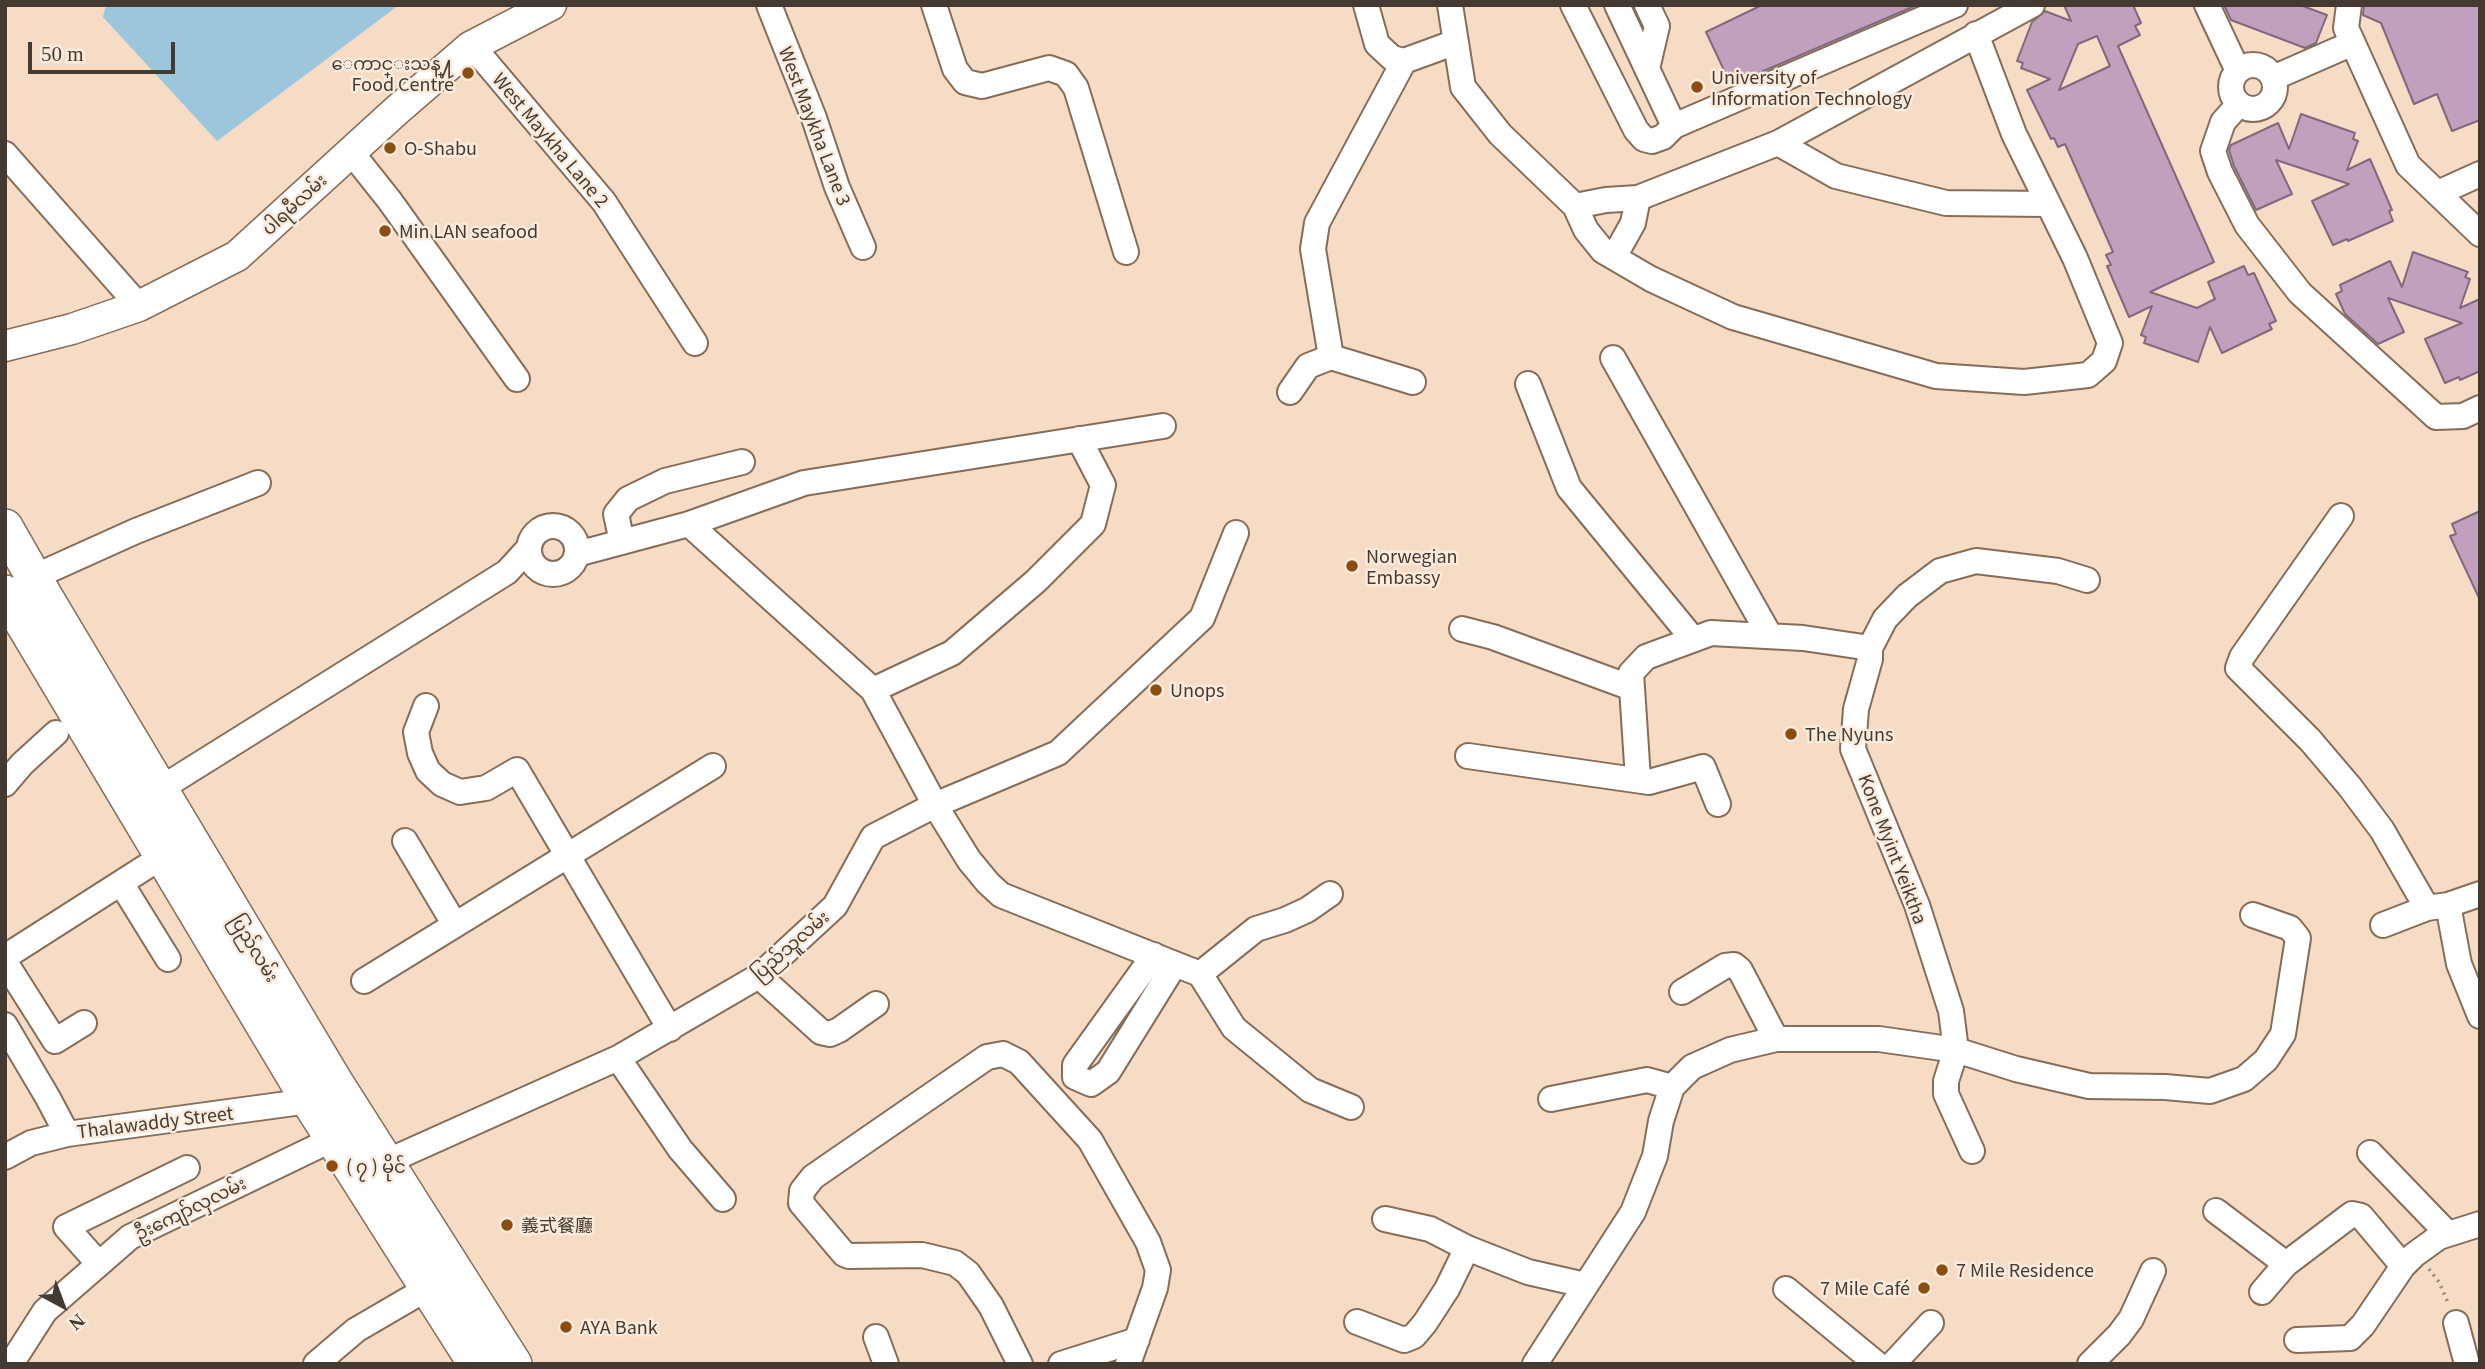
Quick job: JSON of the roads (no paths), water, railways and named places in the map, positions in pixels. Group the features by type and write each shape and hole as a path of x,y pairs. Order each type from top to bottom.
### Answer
{"highway":[{"name":"ပြည်လမ်း","path":"5,527 16,602 163,856 322,1091 386,1162 514,1364"},
{"name":"ပြည်လမ်း","path":"16,602 160,789 322,1091 332,1139 476,1364"}],"main road":[{"name":"ပါရမီလမ်း","path":"5,346 72,329 139,306 237,256 470,47 551,5"}],"street":[{"name":"West Maykha Lane 3","path":"769,5 814,118 836,187 863,247"},
{"path":"934,5 955,69 965,82 982,86 1049,68 1066,74 1076,88 1126,252"},
{"path":"1366,5 1377,44 1392,58 1404,61 1456,42"},
{"path":"1450,5 1463,88 1500,134 1575,206 1586,230 1603,251 1651,279 1733,317 1936,376 2024,382 2088,375 2104,361 2110,343 2075,258 2014,134 1976,34"},
{"path":"1573,5 1636,130 1644,139 1652,141 1663,137 1674,126 1955,5"},
{"path":"1617,5 1674,126"},
{"path":"1647,5 1657,26 1647,69"},
{"path":"1575,206 1638,198 1778,143 2032,5"},
{"path":"2207,5 2238,71"},
{"path":"2349,5 2346,28 2408,165 2480,234"},
{"path":"2273,78 2353,43"},
{"name":"West Maykha Lane 2","path":"470,47 485,61 604,202 695,343"},
{"path":"1331,357 1313,249 1317,223 1404,61"},
{"path":"2252,65 2259,66 2266,69 2273,78 2274,94 2265,106 2252,109 2239,104 2234,98 2231,84 2238,71 2252,65"},
{"path":"2239,104 2223,122 2213,151 2220,172 2247,225 2300,293 2436,417 2463,416 2480,408"},
{"path":"1778,143 1836,176 1946,203 2047,204"},
{"path":"351,152 390,201 517,379"},
{"path":"5,154 139,306"},
{"path":"2438,193 2480,174"},
{"path":"1614,257 1633,223 1638,198"},
{"path":"1290,392 1308,366 1331,357 1413,382"},
{"path":"1613,358 1770,636"},
{"path":"1528,384 1569,488 1693,639"},
{"path":"577,554 689,524 804,484 1163,426"},
{"path":"873,690 952,653 1036,581 1093,524 1103,485 1079,439"},
{"path":"622,542 616,514 628,499 665,481 743,462"},
{"path":"16,602 136,531 258,483"},
{"path":"2341,516 2242,657 2238,667 2311,740 2350,787 2438,906 2480,1016"},
{"path":"689,524 873,690 935,805 969,860 1001,895 1200,974 1234,1028 1310,1090 1351,1107"},
{"path":"160,789 507,572 528,549 540,529 555,526 563,528 575,538 577,554 570,568 563,573 547,574 533,565 528,549"},
{"name":"ပြည်သူလမ်း","path":"386,1162 618,1058 759,976 835,906 873,837 935,805 1058,753 1202,618 1236,533"},
{"name":"Kone Myint Yeiktha","path":"1956,1050 1951,1011 1917,905 1853,749 1856,709 1870,659 1870,648 1885,619 1907,596 1940,571 1976,562 2057,570 2087,580"},
{"path":"1462,629 1631,681"},
{"path":"1638,779 1631,681 1646,657 1711,633 1803,638 1870,648"},
{"path":"426,706 416,732 420,753 428,771 442,784 460,792 486,788 517,770 670,1029"},
{"path":"5,785 22,764 56,733"},
{"path":"1468,756 1650,782 1703,767 1718,804"},
{"path":"364,981 568,858 713,766"},
{"path":"405,841 455,925"},
{"path":"5,957 163,856"},
{"path":"121,883 168,959"},
{"path":"1200,974 1255,929 1307,910 1330,894"},
{"path":"2383,925 2480,894"},
{"path":"1535,1364 1633,1212 1655,1156 1661,1121 1672,1087 1692,1068 1730,1050 1776,1040 1879,1039 1956,1050 2016,1069 2089,1086 2165,1087 2210,1091 2245,1079 2266,1060 2283,1034 2298,938 2290,928 2253,915"},
{"path":"1165,959 1108,1072 1091,1084 1075,1077 1075,1065 1165,959"},
{"path":"5,962 55,1041 84,1023"},
{"path":"1682,992 1725,966 1734,965 1740,970 1776,1040"},
{"path":"759,976 821,1032 830,1034 839,1031 876,1004"},
{"path":"6,1027 66,1134"},
{"path":"1956,1050 1946,1081 1946,1094 1972,1151"},
{"path":"1020,1364 990,1306 968,1273 955,1263 922,1255 849,1256 844,1254 801,1203 802,1191 813,1177 987,1056 1003,1054 1019,1062 1090,1140 1148,1242 1158,1270 1155,1288 1128,1364"},
{"path":"618,1058 680,1149 723,1199"},
{"path":"1551,1099 1647,1080 1672,1087"},
{"name":"Thalawaddy Street","path":"5,1157 31,1143 66,1134 322,1091"},
{"name":"ဦးကျော်လှလမ်း","path":"11,1364 45,1311 130,1237 332,1139"},
{"path":"2370,1153 2448,1234"},
{"path":"99,1264 66,1227 187,1168"},
{"path":"2216,1211 2286,1264"},
{"path":"2262,1292 2286,1264 2352,1214 2361,1216 2409,1261"},
{"path":"1385,1219 1430,1230 1528,1272 1585,1285"},
{"path":"2297,1340 2350,1338 2363,1325 2409,1261 2439,1237 2480,1224"},
{"path":"1357,1322 1404,1340 1414,1336 1447,1289 1467,1248"},
{"path":"2090,1364 2131,1319 2153,1271"},
{"path":"316,1364 356,1330 428,1288"},
{"path":"1786,1289 1877,1364"},
{"path":"1893,1364 1931,1323"},
{"path":"2456,1323 2467,1364"},
{"path":"877,1336 886,1364"},
{"path":"1061,1364 1137,1340"}],"water":[{"path":"106,5 399,5 217,141 103,17"}],"place":[{"name":"ေကာင္းသန္႔ Food Centre","path":"468,73"},
{"name":"University of Information Technology","path":"1697,87"},
{"name":"O-Shabu","path":"390,148"},
{"name":"Min LAN seafood","path":"385,231"},
{"name":"Norwegian Embassy","path":"1352,566"},
{"name":"Unops","path":"1156,690"},
{"name":"The Nyuns","path":"1791,734"},
{"name":"( ၇ ) မိုင်","path":"332,1166"},
{"name":"義式餐廳","path":"507,1225"},
{"name":"7 Mile Residence","path":"1942,1270"},
{"name":"7 Mile Café","path":"1924,1288"},
{"name":"AYA Bank","path":"566,1327"}]}
